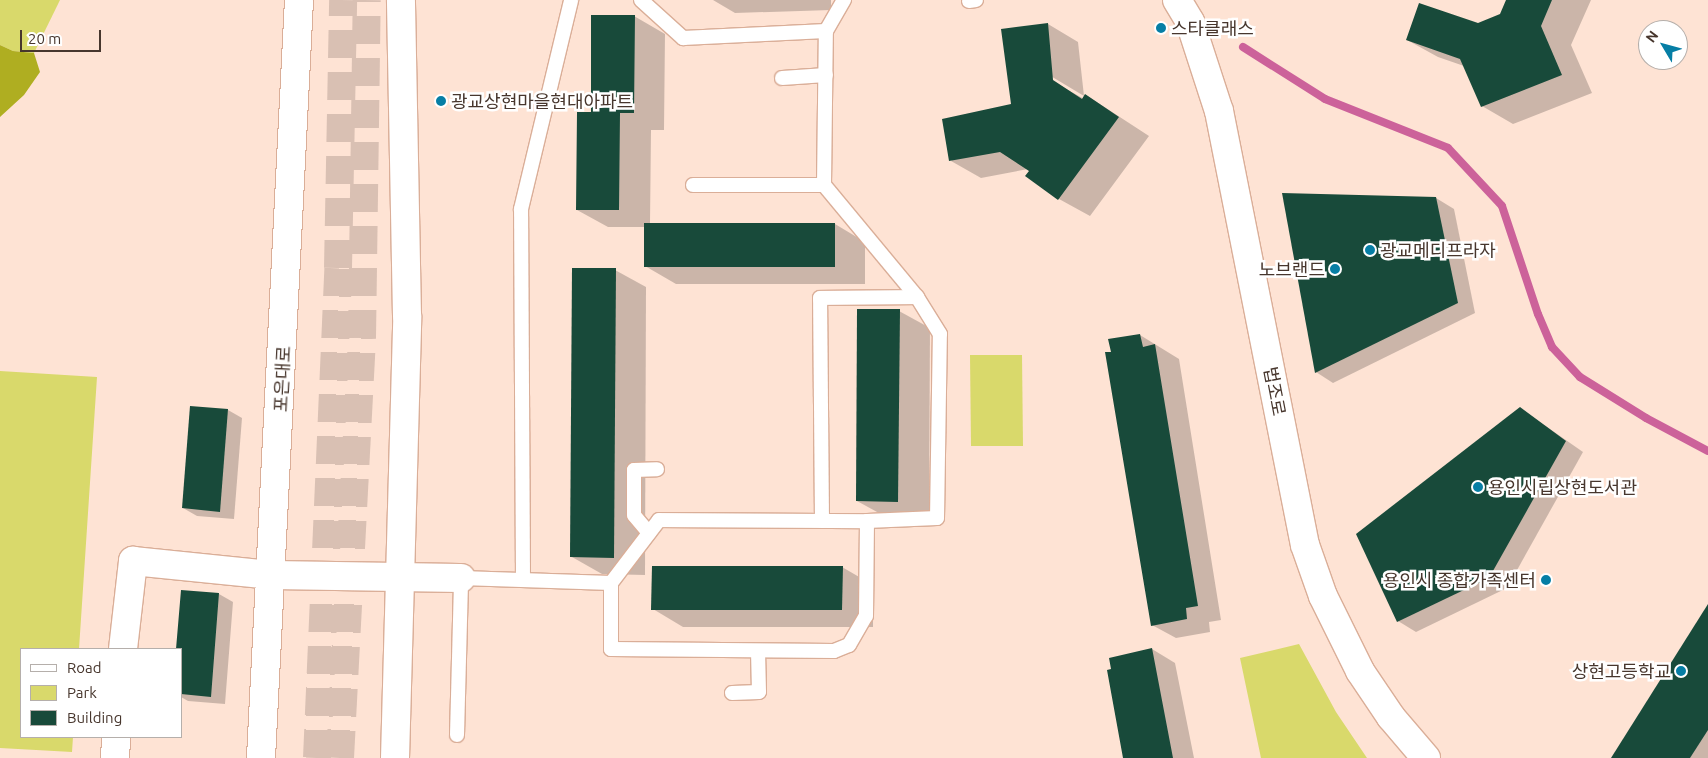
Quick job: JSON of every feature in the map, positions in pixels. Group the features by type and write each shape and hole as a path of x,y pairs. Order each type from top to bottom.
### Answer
{"main road":[{"name":"포은대로","path":"261,758 272,575 299,0"},
{"path":"395,758 407,316 401,0"},
{"name":"법조로","path":"1177,0 1190,22 1219,111 1305,545 1323,596 1360,671 1391,717 1426,758"},
{"path":"123,648 133,561 272,575 461,578"},
{"path":"114,758 116,738"}],"lane":[{"path":"523,580 521,209 570,0"},
{"path":"641,0 683,38 826,31"},
{"path":"844,0 826,31 824,185 917,297 940,334 937,518 867,521 659,520 610,583 611,649 834,651 849,646 866,616 867,521"},
{"path":"782,78 826,75"},
{"path":"693,185 824,185"},
{"path":"822,521 820,298 917,297"},
{"path":"649,533 634,515 634,470 657,469"},
{"path":"456,735 461,578 610,583"},
{"path":"732,692 759,692 758,650"}],"green space":[{"path":"0,0 60,0 34,53 13,51 0,45"},
{"path":"970,355 1022,355 1023,446 971,446"},
{"path":"0,371 97,377 79,648 20,648 20,738 73,738 72,752 0,748"},
{"path":"1299,644 1336,712 1367,758 1261,758 1240,658"}],"shaded area":[{"path":"0,45 13,51 34,53 40,72 24,95 0,117"}],"building":[{"path":"1506,0 1552,0 1541,26 1562,75 1481,107 1460,59 1406,40 1419,3 1478,23 1500,14"},
{"path":"591,15 635,15 634,113 620,113 619,210 576,210 577,112 591,112"},
{"path":"1048,23 1053,80 1082,99 1085,94 1119,117 1058,200 1025,176 1029,171 1000,152 949,161 942,119 1011,104 1001,29"},
{"name":"광교메디프라자","path":"1282,193 1436,197 1458,303 1315,373"},
{"path":"644,223 835,223 835,267 644,267"},
{"path":"572,268 616,268 614,558 570,557"},
{"path":"857,309 900,309 898,502 856,501"},
{"path":"1140,334 1143,347 1155,344 1198,606 1186,608 1187,619 1151,626 1105,352 1111,352 1108,339"},
{"path":"190,406 228,409 220,512 182,508"},
{"name":"용인시립상현도서관","path":"1520,407 1566,441 1489,578 1397,622 1356,534"},
{"path":"652,566 843,566 842,610 651,610"},
{"path":"181,590 219,593 211,697 182,694 182,648 176,648"},
{"name":"상현고등학교","path":"1708,604 1708,730 1690,758 1611,758"},
{"path":"1152,648 1173,758 1123,758 1107,670 1111,669 1109,658"}],"waterway":[{"path":"1243,47 1325,99 1448,148 1502,206 1538,314 1552,347 1580,377 1646,418 1708,451"}],"tunnel":[{"path":"317,758 338,268 343,0"},
{"path":"340,758 362,338 367,0"}],"place":[{"name":"스타클래스","path":"1161,28"},
{"name":"광교상현마을현대아파트","path":"441,101"},
{"name":"광교메디프라자","path":"1370,250"},
{"name":"노브랜드","path":"1335,269"},
{"name":"용인시립상현도서관","path":"1478,487"},
{"name":"용인시 종합가족센터","path":"1546,580"},
{"name":"상현고등학교","path":"1681,671"}]}
